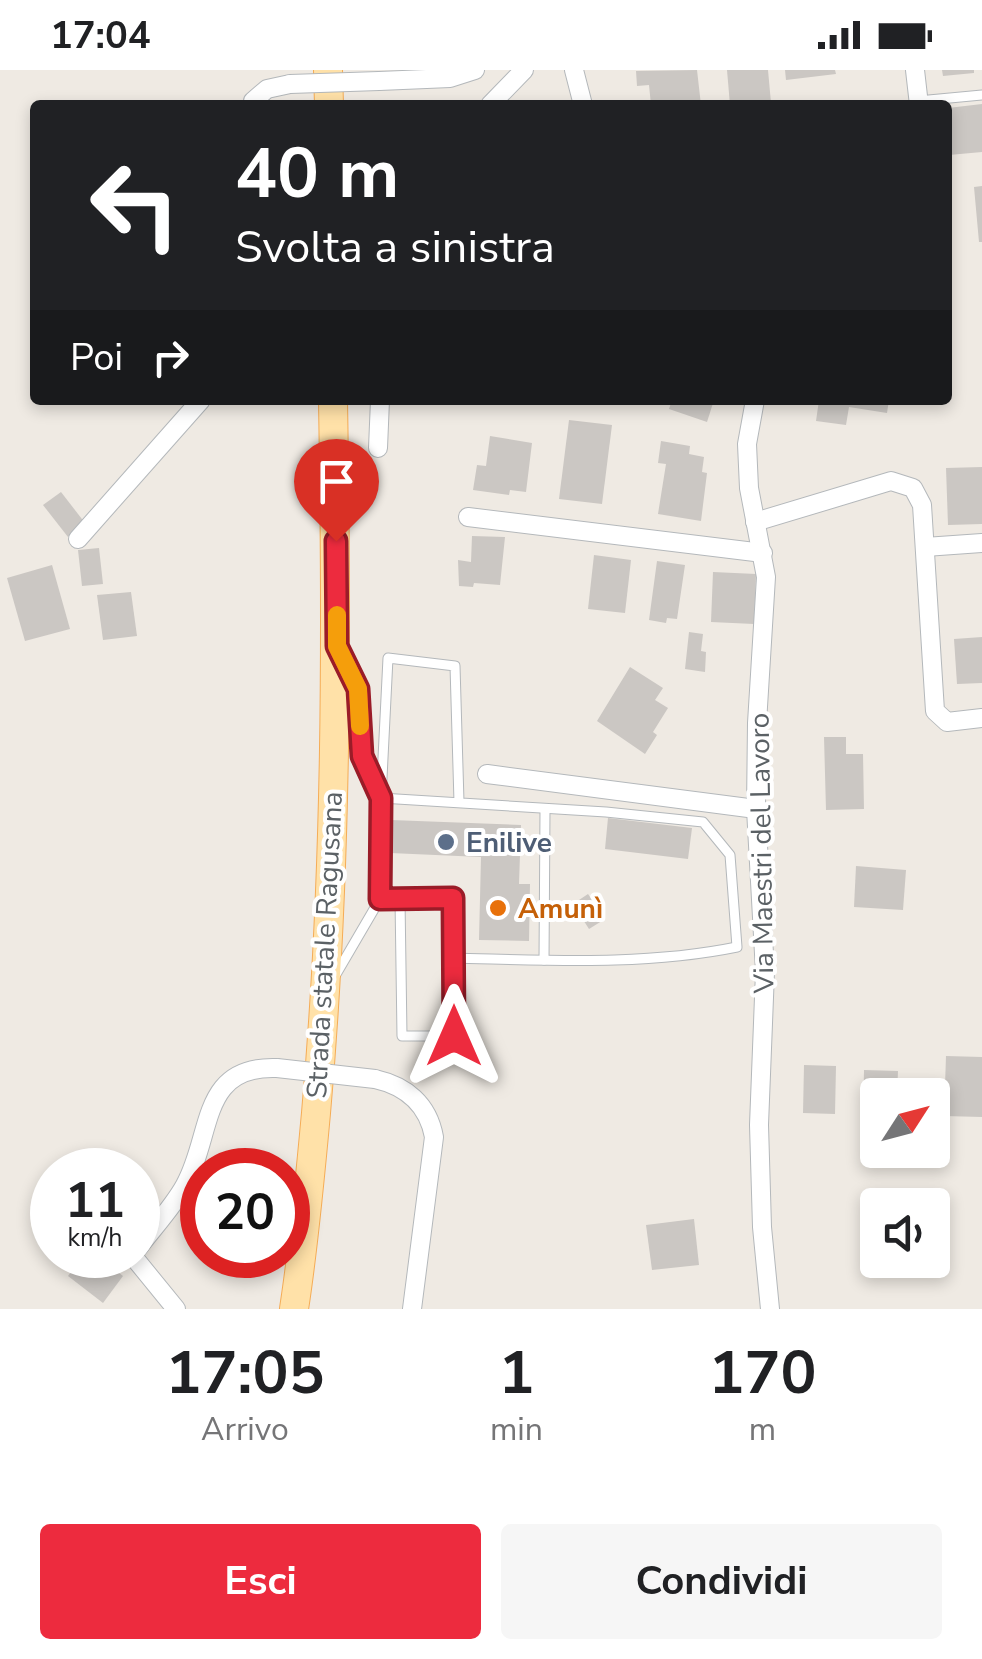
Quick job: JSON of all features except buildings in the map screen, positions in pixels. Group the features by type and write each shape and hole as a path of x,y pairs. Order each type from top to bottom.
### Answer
{"main road":[{"path":"328,70 329,100"},
{"name":"Strada statale Ragusana","path":"294,1309 303,1252 326,991 337,646 333,405"}],"street":[{"path":"255,100 267,89 290,84 450,78 475,70"},
{"path":"495,100 524,70"},
{"path":"574,70 582,100"},
{"path":"915,70 918,100"},
{"path":"78,539 197,405"},
{"path":"378,448 380,405"},
{"name":"Via Maestri del Lavoro","path":"754,405 747,444 749,488 762,553 765,613 756,809 765,972 759,1125 762,1227 770,1309"},
{"path":"755,522 891,481 913,488 922,505 934,711 946,722 982,718"},
{"path":"468,517 762,553"},
{"path":"925,547 982,542"},
{"path":"487,774 756,809"},
{"path":"160,1219 184,1188 200,1152 215,1096 246,1070 277,1068 394,1084 415,1098 431,1122 434,1137 412,1309"},
{"path":"151,1278 176,1309"}],"lane":[{"path":"942,100 982,95"},
{"path":"337,646 358,689 362,756 381,798"},
{"path":"326,991 380,899 388,658 455,666 459,802"},
{"path":"381,798 703,822 730,855 736,947 614,959 454,958"},
{"path":"544,960 545,810"},
{"path":"380,899 453,898 454,1036 402,1036 400,899"}],"slow traffic":[{"path":"337,615 337,646 358,689 360,726"}],"place":[{"name":"Enilive","path":"446,842"},
{"name":"Amunì","path":"498,908"}],"route":[{"path":"336,541 337,646 358,689 362,756 381,798 380,899 453,898 454,1036"}]}
